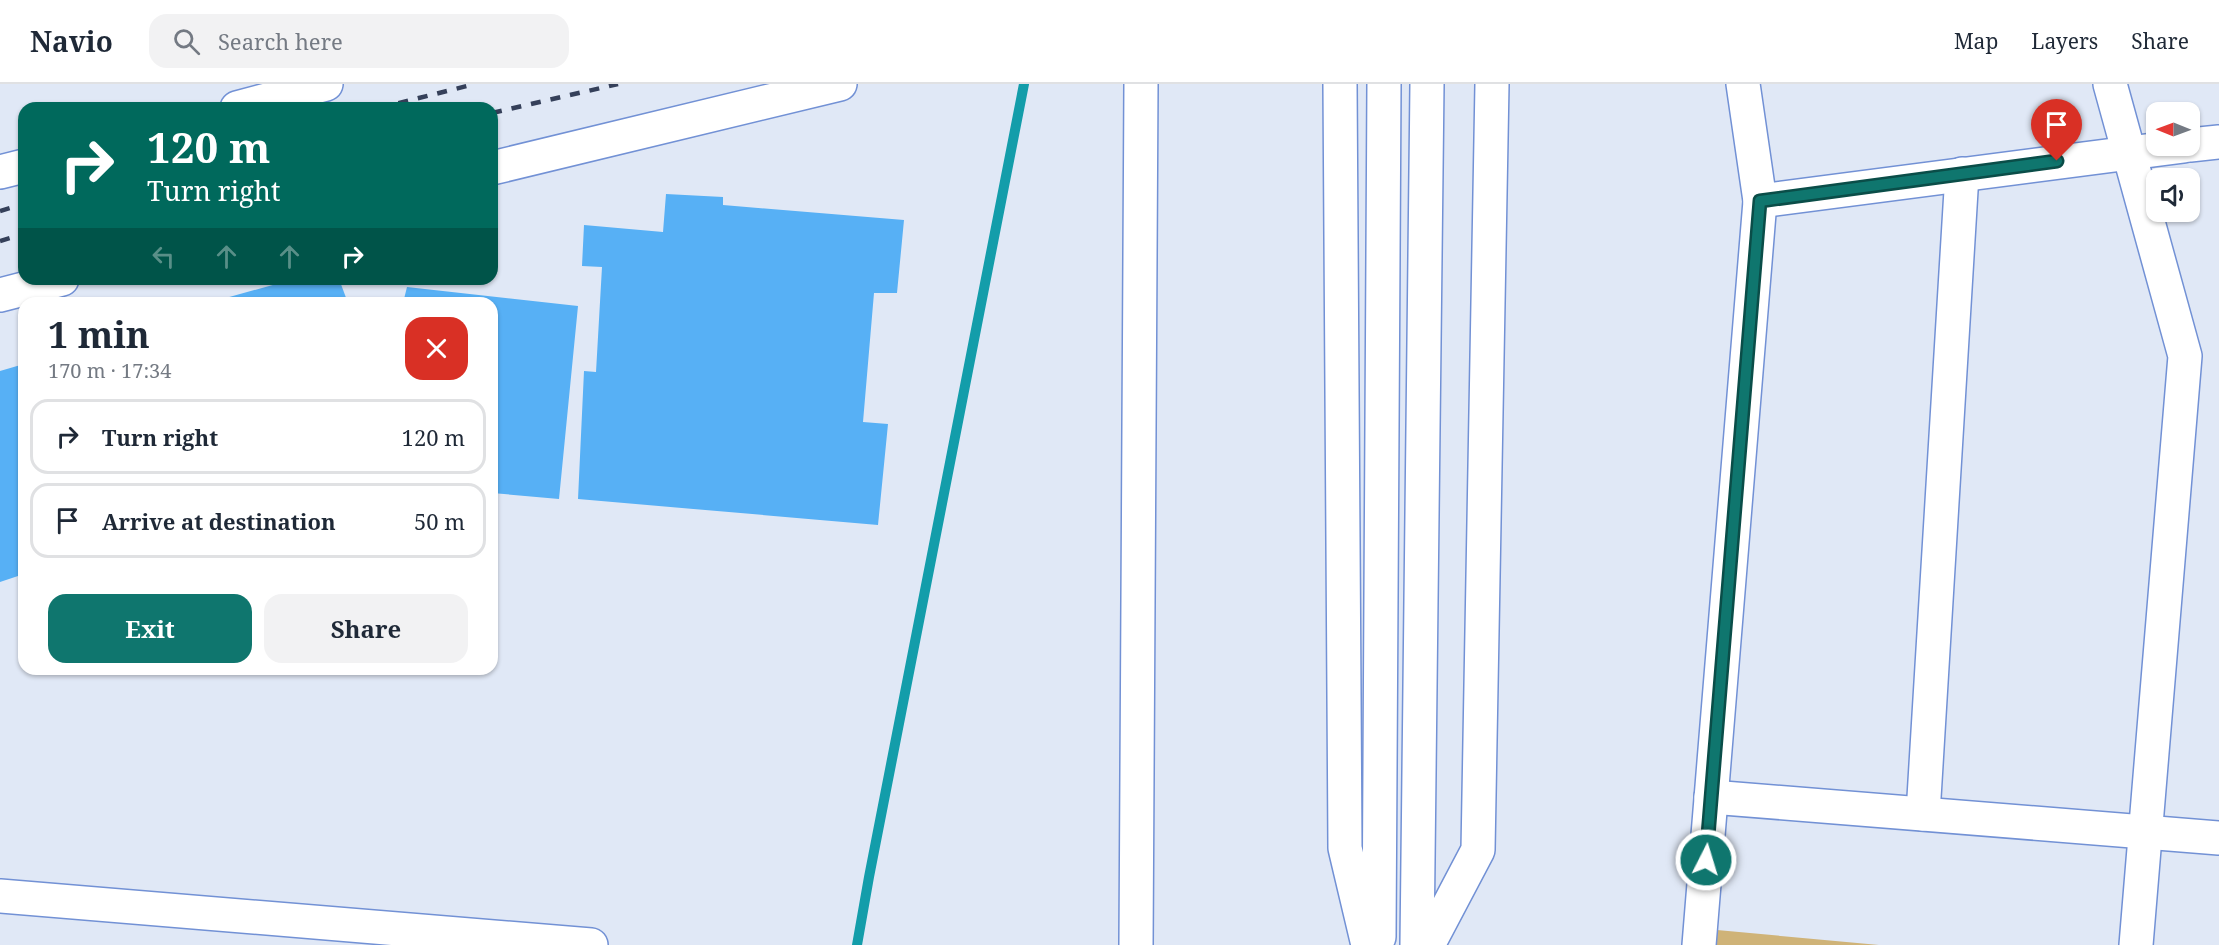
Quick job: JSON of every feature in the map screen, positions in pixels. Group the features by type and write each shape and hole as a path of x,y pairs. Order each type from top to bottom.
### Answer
{"street":[{"path":"259,102 326,84"},
{"path":"498,167 840,84"},
{"path":"1136,945 1141,84"},
{"path":"1340,84 1345,848 1368,945"},
{"path":"1379,945 1384,84"},
{"path":"1417,945 1426,84"},
{"path":"1428,945 1478,850 1492,84"},
{"path":"1699,945 1760,201 1743,84"},
{"path":"2110,84 2185,356 2136,945"},
{"path":"2200,144 2219,142"},
{"path":"1760,201 2146,150"},
{"path":"0,172 18,168"},
{"path":"1923,814 1962,174"},
{"path":"0,295 39,285"},
{"path":"1711,797 2219,838"},
{"path":"0,896 591,945"}],"shaded area":[{"path":"1717,930 1879,945 1716,945"}],"building":[{"path":"666,194 723,197 723,205 904,220 897,293 874,293 863,422 888,424 878,525 578,499 584,371 596,372 602,267 582,266 584,225 663,232"},
{"path":"272,285 341,285 346,297 230,297"},
{"path":"407,287 497,297 404,297"},
{"path":"498,297 578,306 559,499 498,494"},
{"path":"18,366 18,576 0,582 0,371"}],"waterway":[{"path":"857,945 1024,84"}],"railway":[{"path":"403,102 475,84"},
{"path":"498,112 618,84"},
{"path":"0,211 18,206"},
{"path":"0,241 18,236"}],"route":[{"path":"1706,860 1760,201 2057,161"}]}
